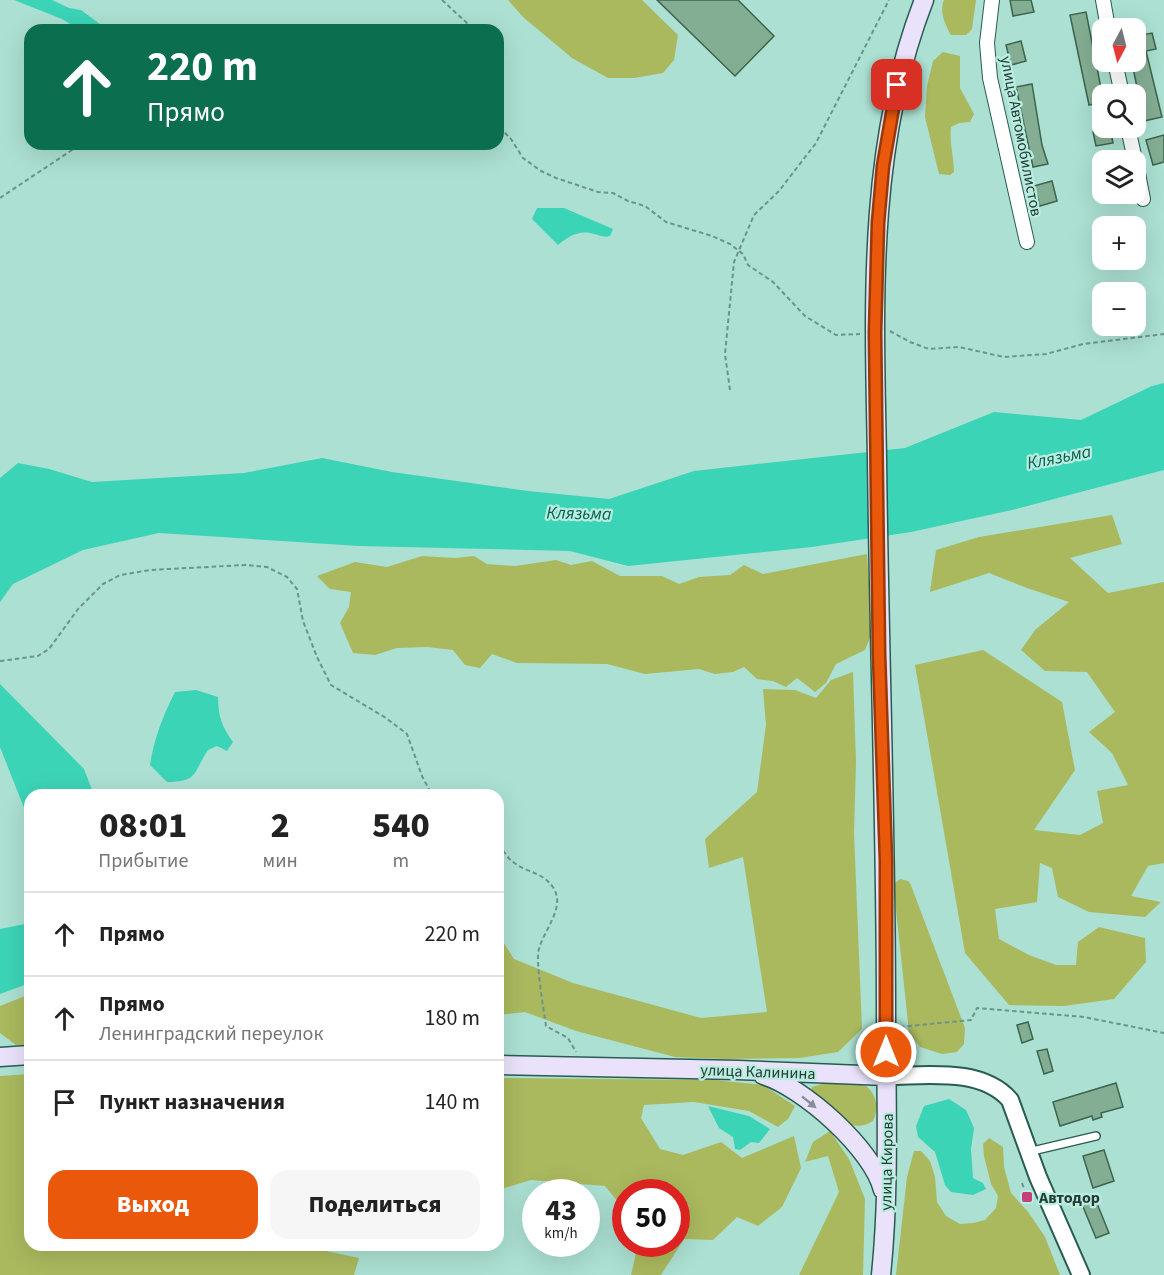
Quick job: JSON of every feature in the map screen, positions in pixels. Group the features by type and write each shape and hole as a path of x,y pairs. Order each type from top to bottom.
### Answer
{"main road":[{"name":"улица Кирова","path":"880,1275 885,1206 886,850 879,654 875,332 878,223 884,157 897,85 924,0"},
{"path":"0,1057 24,1055"},
{"name":"улица Калинина","path":"504,1065 886,1076"},
{"path":"738,1070 767,1076 793,1089 844,1132 865,1155 879,1176 885,1206"}],"street":[{"name":"улица Автомобилистов","path":"992,0 987,43 990,78 1027,242"},
{"path":"1102,0 1106,18"},
{"name":"улица Калинина","path":"886,1076 951,1076 974,1079 1001,1090 1010,1100 1028,1152"},
{"path":"1028,1152 1081,1275"}],"lane":[{"path":"1028,1152 1096,1136"}],"path":[{"path":"442,0 468,24"},
{"path":"730,390 725,354 734,261 738,250 754,215 779,191 816,143 889,0"},
{"path":"504,132 523,158 542,171 598,192 613,193 645,206 666,222 712,236 738,250 743,254 748,265 773,282 805,316 836,335 847,336 889,330 910,342 929,349 959,347 1004,357 1046,354 1083,344 1164,334"},
{"path":"0,198 72,150"},
{"path":"0,662 38,656 49,649 78,609 103,584 120,575 150,570 245,565 267,567 287,577 297,589 303,621 331,685 386,718 407,734 429,789"},
{"path":"504,852 512,862 544,876 559,900 537,952 543,1003 546,1026 568,1038 579,1056 579,1066"},
{"path":"886,1028 970,1020 977,1008 1084,1017 1164,1033"},
{"path":"1022,1182 1027,1197"}],"shaded area":[{"path":"508,0 642,0 678,35 674,60 663,73 634,78 608,78 572,58 523,17"},
{"path":"944,0 976,0 972,29 966,35 951,35 942,13"},
{"path":"943,52 960,56 960,88 974,114 970,122 959,123 951,127 954,172 950,175 939,174 925,117 927,86 933,61"},
{"path":"1112,515 1122,544 1070,558 1108,593 1164,582 1164,863 1148,866 1131,896 1161,902 1145,917 1089,912 1058,897 1052,868 1040,863 1037,902 995,909 999,939 1029,955 1056,965 1076,965 1078,942 1099,927 1145,938 1146,962 1114,999 1064,1006 1009,1005 965,953 915,665 983,650 1062,702 1075,770 1034,830 1080,835 1103,823 1097,791 1128,785 1112,753 1089,732 1115,712 1087,672 1045,671 1021,650 1035,630 1069,602 989,573 930,592 936,550 979,537"},
{"path":"867,554 872,633 865,650 836,664 826,683 815,692 797,678 786,687 773,681 757,679 744,667 733,672 715,674 699,669 645,674 607,664 517,663 492,654 480,668 465,665 453,650 427,647 397,648 375,655 353,653 340,623 349,607 351,592 330,589 317,576 355,562 387,567 422,556 455,558 474,556 487,564 515,566 556,560 571,565 592,561 620,576 662,576 679,584 699,577 730,575 744,565 763,574"},
{"path":"853,672 856,762 854,833 862,1029 838,1052 800,1058 675,1057 576,1031 525,1012 504,1014 504,943 514,959 573,983 701,1018 767,1012 743,857 709,868 705,839 757,792 766,725 763,689 795,690 816,698 831,680"},
{"path":"900,879 910,883 965,1028 964,1044 957,1052 942,1054 920,1047 909,1032 894,891 894,884"},
{"path":"24,996 24,1045 16,1045 0,1033 0,1006"},
{"path":"24,1074 24,1251 326,1251 359,1258 354,1275 0,1275 0,1076"},
{"path":"504,1078 715,1080 763,1085 795,1106 788,1119 778,1127 749,1111 694,1102 644,1105 641,1118 660,1149 683,1155 721,1142 742,1158 794,1136 801,1168 782,1207 758,1226 737,1217 713,1240 690,1239 690,1179 612,1179 612,1194 605,1186 600,1186 600,1179 522,1179 522,1183 504,1188"},
{"path":"825,1083 851,1083 866,1086 873,1093 876,1102 873,1121 855,1126 831,1113 810,1094 812,1087"},
{"path":"830,1131 849,1159 865,1199 863,1275 799,1275 839,1192 828,1156 805,1162 813,1142"},
{"path":"989,1138 1003,1147 1004,1167 1011,1193 1029,1213 1045,1237 1060,1275 896,1275 907,1177 914,1151 921,1151 930,1161 935,1177 937,1202 946,1216 960,1224 973,1223 985,1220 996,1208 998,1196 991,1184 984,1156 983,1144"},
{"path":"635,1257 672,1257 661,1275 631,1275"}],"water":[{"path":"14,0 52,0 69,8 81,10 100,24 70,24"},
{"path":"537,208 564,208 613,229 610,236 581,233 569,237 558,245 532,219"},
{"name":"Клязьма","path":"1164,383 1164,470 1012,510 911,532 812,547 628,566 570,551 359,546 159,533 83,550 13,584 0,602 0,478 18,463 49,469 92,482 244,473 322,458 392,472 528,491 609,499 694,471 905,448 994,412 1081,420 1152,386"},
{"path":"0,684 84,769 92,789 24,789 24,808 0,747"},
{"path":"196,690 218,697 221,721 233,742 227,751 217,746 208,750 190,778 167,782 150,765 157,736 175,692"},
{"path":"24,924 24,985 0,994 0,929"},
{"path":"949,1099 966,1110 974,1128 971,1149 973,1178 983,1183 986,1189 973,1195 951,1192 945,1185 935,1152 918,1137 916,1126 924,1106"},
{"path":"708,1106 749,1116 770,1129 759,1143 751,1142 740,1150 735,1149 733,1137 719,1128"}],"building":[{"path":"657,0 738,0 774,36 735,76"},
{"path":"1010,0 1031,0 1034,12 1013,16"},
{"path":"1086,12 1092,42 1092,72 1098,72 1100,84 1092,84 1092,104 1089,105 1070,15"},
{"path":"1152,33 1156,49 1146,51 1146,34"},
{"path":"1021,41 1026,61 1011,65 1006,45"},
{"path":"1146,51 1162,117 1146,121 1146,84 1136,84 1134,72 1146,72"},
{"path":"1032,84 1042,145 1048,164 1033,167 1016,87"},
{"path":"1164,135 1164,162 1153,165 1146,140"},
{"path":"1094,138 1112,138 1113,143 1096,146"},
{"path":"1052,181 1057,201 1040,206 1034,186"},
{"path":"1028,1022 1033,1039 1022,1043 1017,1025"},
{"path":"1047,1049 1053,1071 1044,1074 1037,1051"},
{"path":"1116,1083 1123,1107 1101,1113 1102,1117 1093,1120 1092,1116 1060,1126 1053,1102"},
{"path":"1104,1150 1114,1181 1093,1188 1083,1156"},
{"path":"1094,1196 1109,1233 1096,1238 1081,1202"}],"place":[{"name":"Автодор","path":"1027,1197"}],"route":[{"path":"886,1052 886,861 879,654 875,332 878,223 883,166 897,85"}]}
